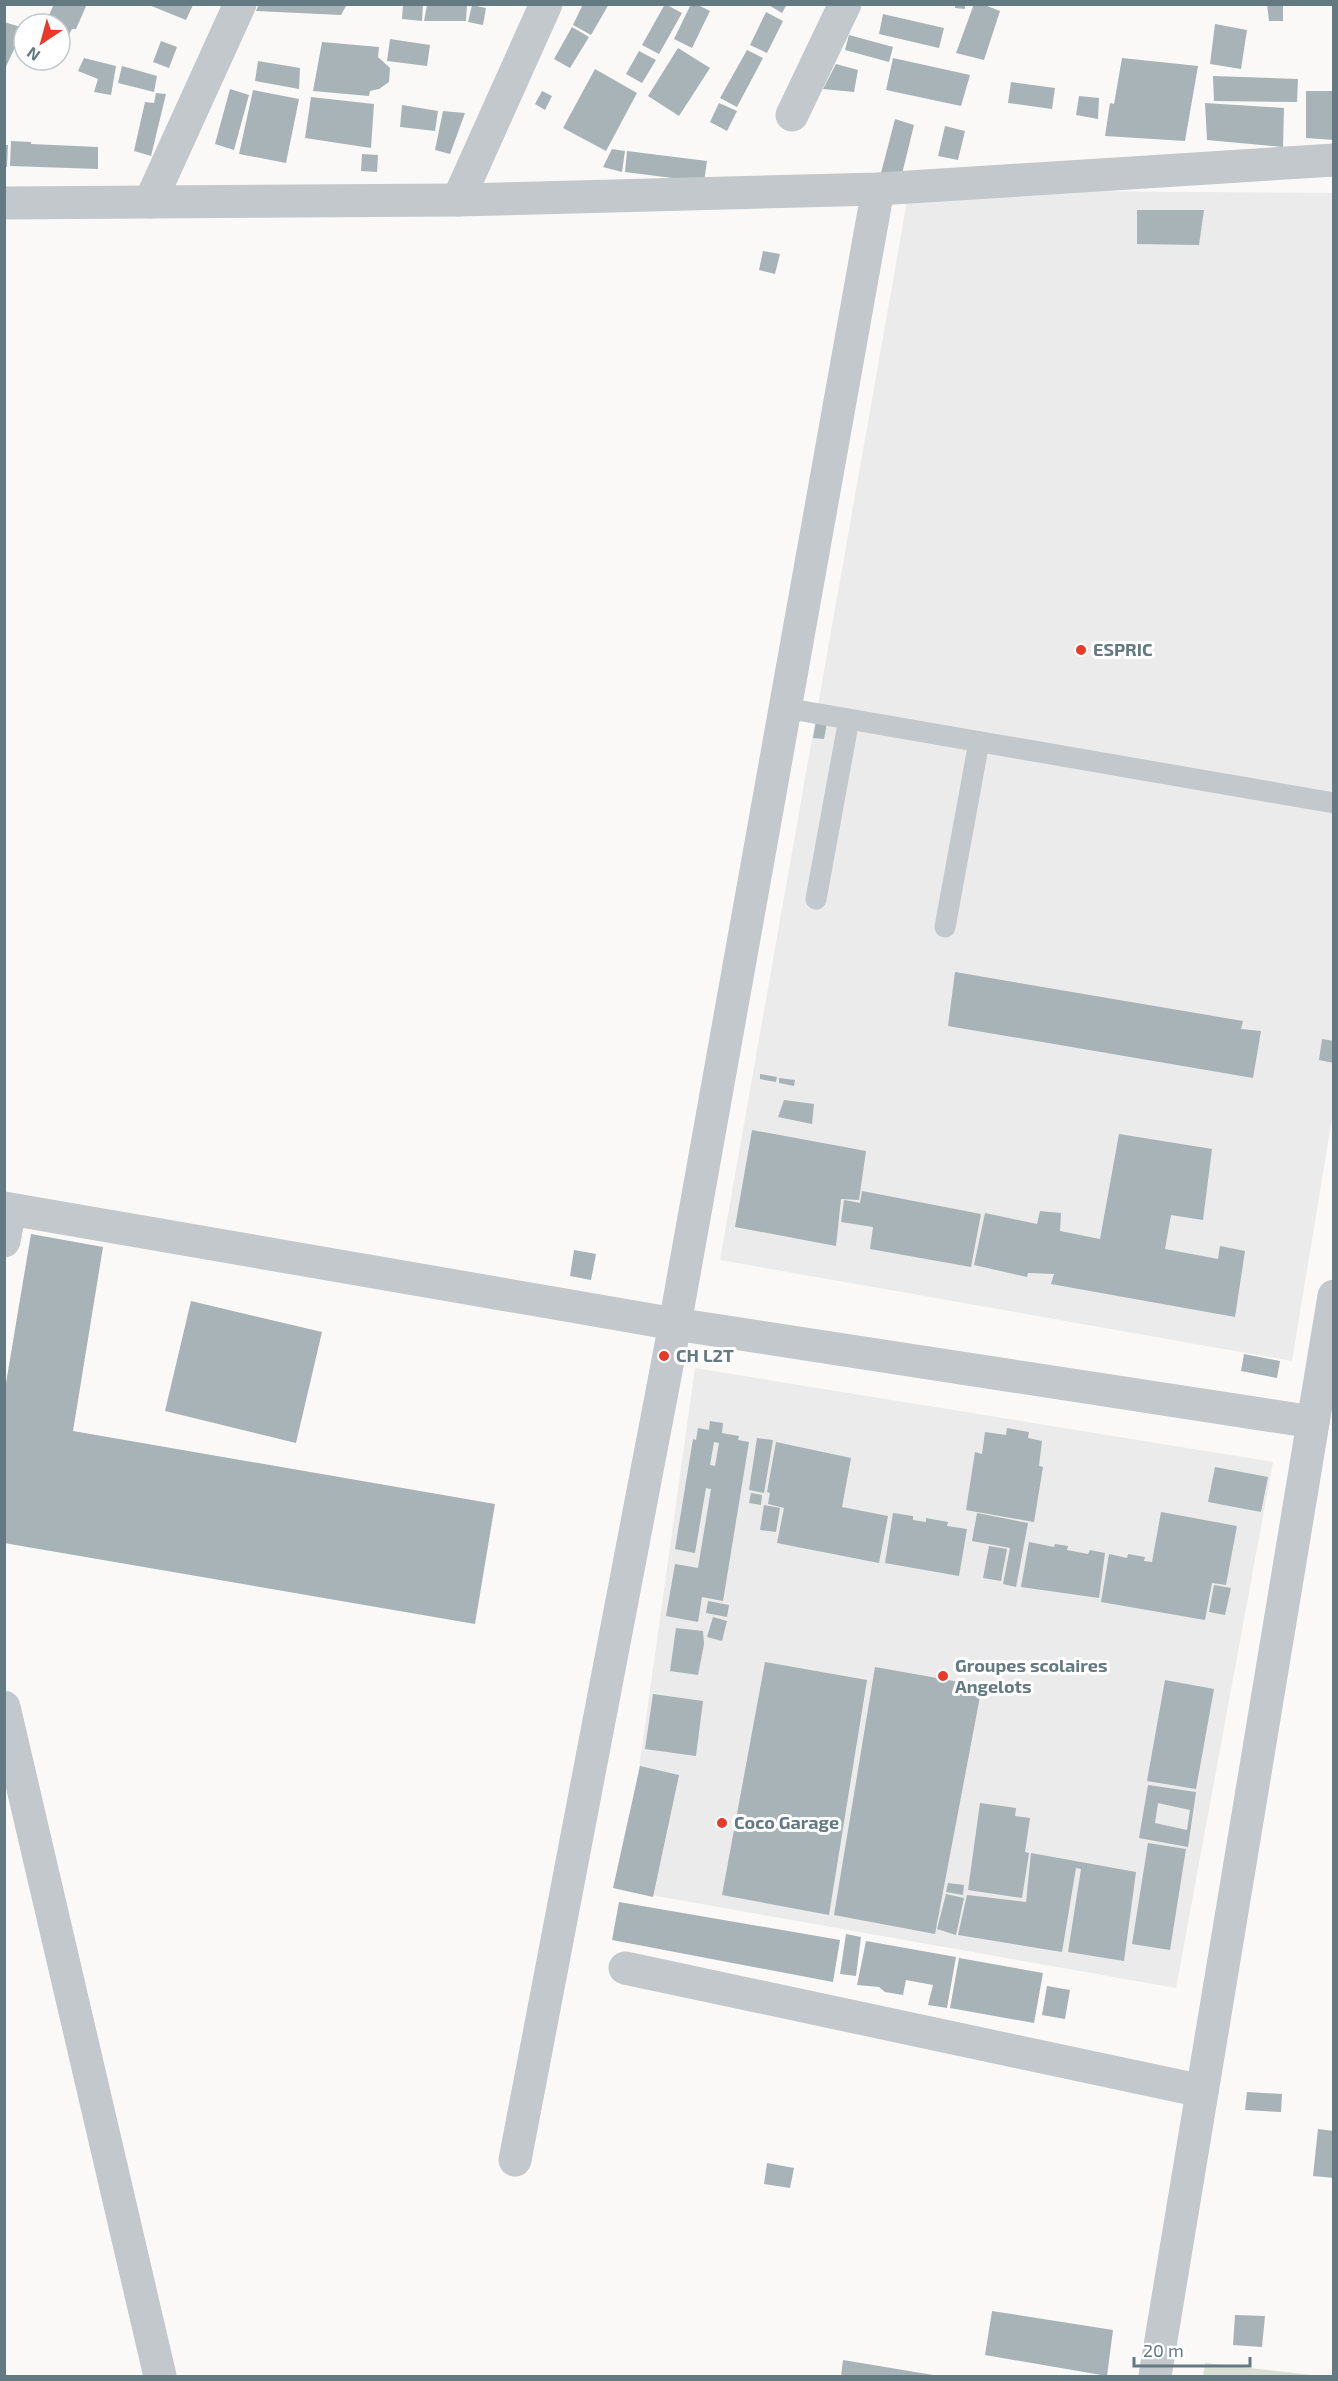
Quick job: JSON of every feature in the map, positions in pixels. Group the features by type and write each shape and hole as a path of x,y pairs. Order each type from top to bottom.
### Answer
{"street":[{"path":"150,202 240,4"},
{"path":"458,200 546,4"},
{"path":"792,115 845,4"},
{"path":"4,203 458,200 878,189 1334,160"},
{"path":"515,2160 675,1324 878,189"},
{"path":"4,1241 8,1209 675,1324 1319,1439"},
{"path":"1155,2376 1202,2091 1319,1439 1334,1296"},
{"path":"4,1707 160,2376"},
{"path":"625,1968 1202,2091"}],"lane":[{"path":"785,708 1334,803"},
{"path":"816,899 849,719"},
{"path":"945,927 979,742"}],"shaded area":[{"name":"ESPRIC","path":"909,190 1333,193 1334,1106 1292,1361 720,1260"},
{"name":"Groupes scolaires Angelots","path":"695,1368 1273,1462 1176,1988 622,1890"},
{"path":"1205,2363 1321,2376 1203,2376"}],"building":[{"path":"54,4 87,4 76,29 72,29 72,12 50,12"},
{"path":"259,4 347,4 341,15 256,11"},
{"path":"403,4 423,4 422,21 402,19"},
{"path":"583,4 609,4 591,35 573,25"},
{"path":"665,4 682,13 659,54 642,45"},
{"path":"691,4 710,11 692,48 674,39"},
{"path":"767,4 787,4 782,13"},
{"path":"955,4 965,4 965,9 955,8"},
{"path":"974,4 982,4 1000,11 984,60 956,53"},
{"path":"1267,4 1283,4 1283,21 1269,21"},
{"path":"149,5 193,5 186,20"},
{"path":"427,5 467,5 466,21 424,21"},
{"path":"472,5 486,8 483,25 468,22"},
{"path":"766,12 783,21 767,53 750,45"},
{"path":"883,14 944,28 939,48 879,34"},
{"path":"4,22 12,24 12,54 4,71"},
{"path":"1215,24 1247,30 1241,69 1210,64"},
{"path":"572,27 589,37 570,68 554,59"},
{"path":"849,35 893,47 889,62 845,50"},
{"path":"390,39 430,45 427,66 387,61"},
{"path":"161,41 177,47 169,68 153,62"},
{"path":"322,42 379,47 378,57 390,68 389,82 379,89 370,91 369,96 313,91"},
{"path":"678,48 710,68 679,116 648,96"},
{"path":"747,50 763,58 737,107 720,98"},
{"path":"639,51 656,60 642,83 626,74"},
{"path":"84,58 116,66 111,95 94,92 98,79 78,71"},
{"path":"893,58 970,75 961,106 886,90"},
{"path":"1122,58 1198,66 1185,141 1105,136 1110,103 1114,104"},
{"path":"258,61 300,68 299,89 255,81"},
{"path":"836,64 858,70 854,92 823,89"},
{"path":"122,66 157,76 154,92 118,83"},
{"path":"595,69 637,93 606,151 563,128"},
{"path":"1213,76 1298,79 1297,102 1214,101"},
{"path":"1011,82 1055,88 1052,109 1008,103"},
{"path":"230,89 249,95 234,150 215,144"},
{"path":"253,90 299,99 286,163 239,154"},
{"path":"542,91 552,96 545,110 535,104"},
{"path":"1306,91 1334,91 1334,140 1306,138"},
{"path":"156,93 166,94 151,156 134,151 145,102 154,103"},
{"path":"1079,96 1099,98 1098,119 1076,115"},
{"path":"311,97 374,104 371,148 305,138"},
{"path":"719,103 737,111 727,131 710,122"},
{"path":"1205,103 1284,108 1283,147 1207,140"},
{"path":"402,105 438,111 435,131 400,127"},
{"path":"443,111 465,113 450,154 435,150"},
{"path":"895,119 914,125 901,178 881,173"},
{"path":"945,126 965,131 958,160 938,156"},
{"path":"11,141 98,147 98,169 10,166"},
{"path":"4,145 8,145 7,167 4,167"},
{"path":"612,149 625,151 622,172 603,167"},
{"path":"627,151 707,161 704,182 625,172"},
{"path":"362,154 378,155 377,172 361,171"},
{"path":"1137,210 1204,210 1199,245 1137,244"},
{"path":"763,251 780,254 775,274 759,270"},
{"path":"816,721 827,723 824,739 813,738"},
{"path":"955,972 1243,1021 1241,1029 1261,1031 1253,1078 948,1026"},
{"path":"1322,1039 1334,1041 1334,1063 1319,1060"},
{"path":"760,1074 777,1077 776,1082 760,1079"},
{"path":"779,1078 795,1080 794,1086 779,1083"},
{"path":"784,1100 814,1104 812,1124 778,1117"},
{"path":"752,1130 866,1151 859,1200 841,1199 836,1246 735,1227"},
{"path":"1119,1134 1212,1149 1203,1220 1171,1215 1165,1249 1218,1259 1220,1246 1245,1251 1235,1317 1051,1284 1054,1274 1028,1273 1027,1277 974,1265 985,1213 1037,1224 1040,1211 1061,1213 1060,1231 1100,1239"},
{"path":"862,1191 981,1214 971,1267 870,1249 873,1227 841,1222 844,1200 860,1203"},
{"path":"31,1234 103,1247 73,1431 495,1504 475,1624 4,1543 4,1395"},
{"path":"574,1250 596,1254 591,1280 570,1276"},
{"path":"191,1301 322,1332 296,1443 165,1411"},
{"path":"1244,1354 1280,1361 1277,1378 1241,1371"},
{"path":"710,1421 723,1423 722,1433 739,1436 738,1440 749,1442 723,1601 702,1597 698,1622 666,1616 675,1564 698,1568 711,1489 706,1488 695,1553 675,1549 693,1439 696,1440 698,1428 709,1430","holes":["714,1442 719,1443 715,1466 710,1465"]},
{"path":"1007,1428 1029,1432 1028,1438 1042,1441 1039,1466 1043,1467 1034,1522 966,1510 975,1452 982,1454 985,1432 1006,1435"},
{"path":"757,1438 773,1440 764,1493 749,1490"},
{"path":"776,1442 851,1458 842,1507 888,1516 879,1563 777,1543 784,1508 768,1504 770,1493 767,1492"},
{"path":"1215,1467 1268,1477 1261,1512 1208,1502"},
{"path":"751,1493 762,1495 761,1505 749,1503"},
{"path":"764,1505 780,1508 776,1532 760,1530"},
{"path":"1161,1512 1237,1526 1226,1585 1212,1583 1205,1620 1101,1602 1109,1554 1127,1558 1128,1554 1145,1557 1144,1561 1152,1562"},
{"path":"893,1513 913,1516 913,1520 926,1522 926,1518 948,1522 947,1526 967,1529 959,1576 885,1563"},
{"path":"977,1513 1028,1523 1016,1587 1003,1584 1010,1548 972,1541"},
{"path":"1029,1542 1054,1547 1055,1544 1068,1546 1067,1550 1088,1554 1090,1550 1105,1553 1099,1598 1021,1587"},
{"path":"989,1546 1007,1549 1001,1581 983,1578"},
{"path":"1214,1585 1231,1588 1225,1615 1209,1612"},
{"path":"708,1601 729,1605 727,1617 706,1613"},
{"path":"713,1617 727,1621 722,1641 707,1637"},
{"path":"676,1628 703,1631 704,1644 698,1675 670,1671"},
{"path":"765,1662 867,1680 829,1915 722,1895"},
{"path":"875,1667 982,1686 935,1934 834,1915"},
{"path":"1165,1680 1214,1689 1196,1789 1147,1781"},
{"path":"653,1694 703,1701 696,1756 645,1749"},
{"path":"640,1766 679,1775 653,1897 613,1888"},
{"path":"1148,1785 1196,1792 1188,1847 1139,1838","holes":["1158,1803 1190,1810 1187,1830 1155,1823"]},
{"path":"980,1803 1016,1808 1015,1816 1030,1818 1025,1852 1029,1853 1022,1898 968,1890"},
{"path":"1148,1843 1186,1849 1170,1950 1132,1944"},
{"path":"1031,1853 1136,1872 1124,1961 1068,1952 1081,1869 1076,1868 1062,1952 958,1935 967,1895 1026,1902"},
{"path":"948,1883 964,1885 963,1895 946,1892"},
{"path":"946,1894 964,1898 956,1935 937,1929"},
{"path":"619,1902 840,1940 833,1982 612,1940"},
{"path":"846,1934 861,1937 856,1976 840,1974"},
{"path":"866,1941 956,1957 947,2008 928,2005 933,1985 906,1980 903,1995 885,1992 879,1987 857,1985"},
{"path":"959,1958 1043,1973 1034,2023 950,2008"},
{"path":"1047,1986 1070,1990 1065,2019 1042,2015"},
{"path":"1247,2092 1282,2094 1281,2112 1245,2110"},
{"path":"1318,2129 1334,2131 1334,2178 1313,2176"},
{"path":"767,2163 794,2168 790,2188 764,2184"},
{"path":"992,2311 1113,2330 1107,2376 985,2355"},
{"path":"1235,2315 1265,2316 1262,2347 1233,2345"},
{"path":"843,2360 933,2375 933,2376 841,2376"}],"place":[{"name":"ESPRIC","path":"1081,650"},
{"name":"CH L2T","path":"664,1356"},
{"name":"Groupes scolaires Angelots","path":"943,1676"},
{"name":"Coco Garage","path":"722,1823"}]}
